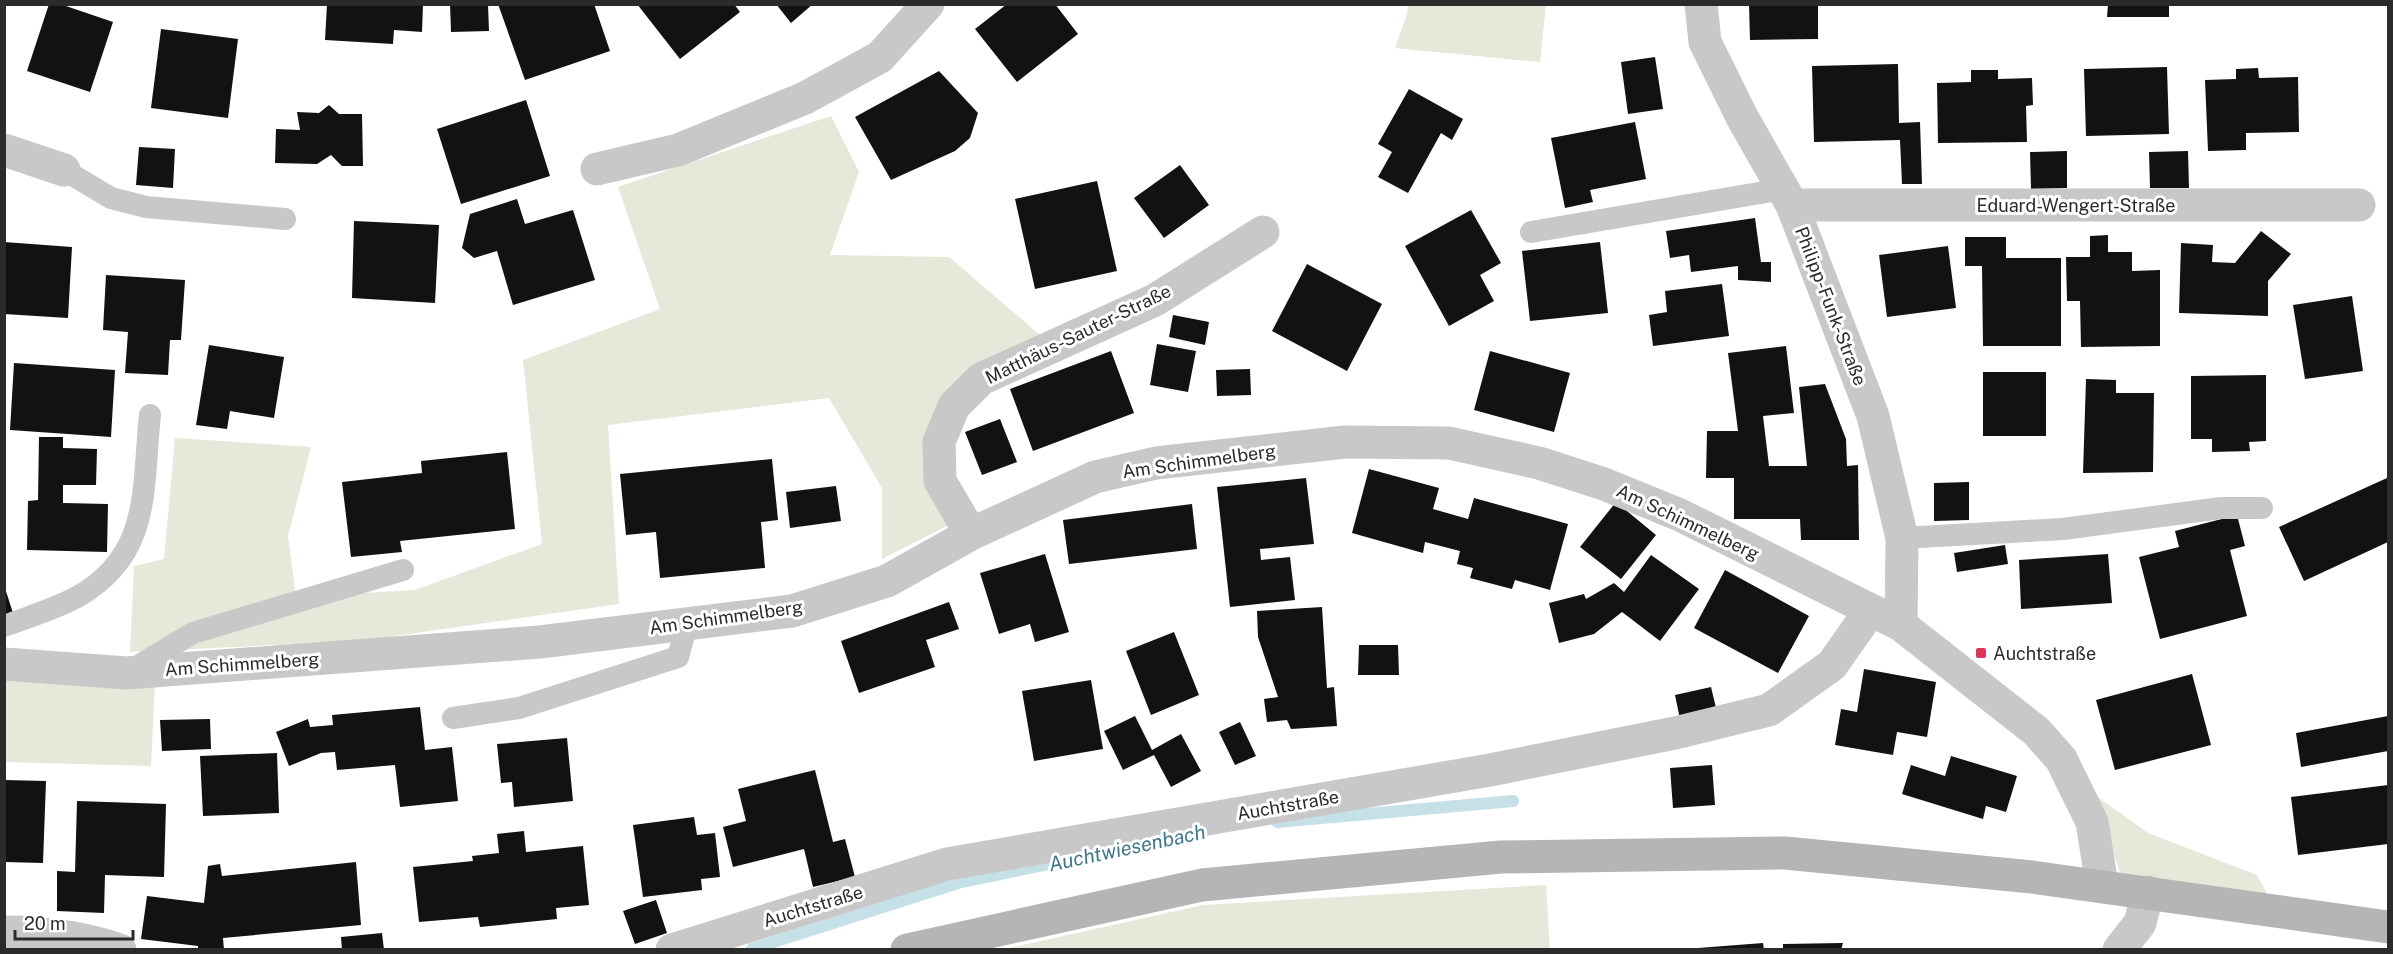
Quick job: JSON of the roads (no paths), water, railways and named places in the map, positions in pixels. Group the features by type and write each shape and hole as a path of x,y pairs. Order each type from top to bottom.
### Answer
{"street":[{"path":"597,169 678,150 805,98 880,57 928,4"},
{"name":"Philipp-Funk-Straße","path":"1701,4 1705,42 1788,197 1873,416 1902,538 1901,626"},
{"path":"5,151 64,170"},
{"name":"Eduard-Wengert-Straße","path":"1788,197 2359,205"},
{"name":"Matthäus-Sauter-Straße","path":"971,534 939,481 939,442 954,406 981,379 1155,300 1263,232"},
{"name":"Am Schimmelberg","path":"4,664 126,673 540,642 792,611 888,581 971,534 1095,477 1156,463 1345,442 1449,443 1539,463 1604,484 1680,515 1901,626 2036,731 2061,759 2092,822 2102,885"},
{"name":"Auchtstraße","path":"672,950 947,864 1490,770 1675,733 1769,710 1832,665 1870,611"},
{"path":"907,950 1202,885 1502,857 1785,853 2102,885 2388,927"},
{"path":"2119,950 2140,923 2148,892"},
{"path":"2277,911 2362,942 2372,950"},
{"path":"4,932 39,941 86,938 120,950"}],"lane":[{"path":"64,170 111,198 146,207 285,219"},
{"path":"1531,232 1788,197"},
{"path":"4,626 76,598 108,576 131,546 141,513 150,415"},
{"path":"1902,538 2063,529 2221,508 2262,508"},
{"path":"126,673 193,633 403,570"},
{"path":"453,718 519,708 678,657 687,624"}],"waterway":[{"name":"Auchtwiesenbach","path":"1277,822 1513,801"},
{"name":"Auchtwiesenbach","path":"752,949 961,882 1092,855"}],"place":[{"name":"Auchtstraße","path":"1981,653"}]}
